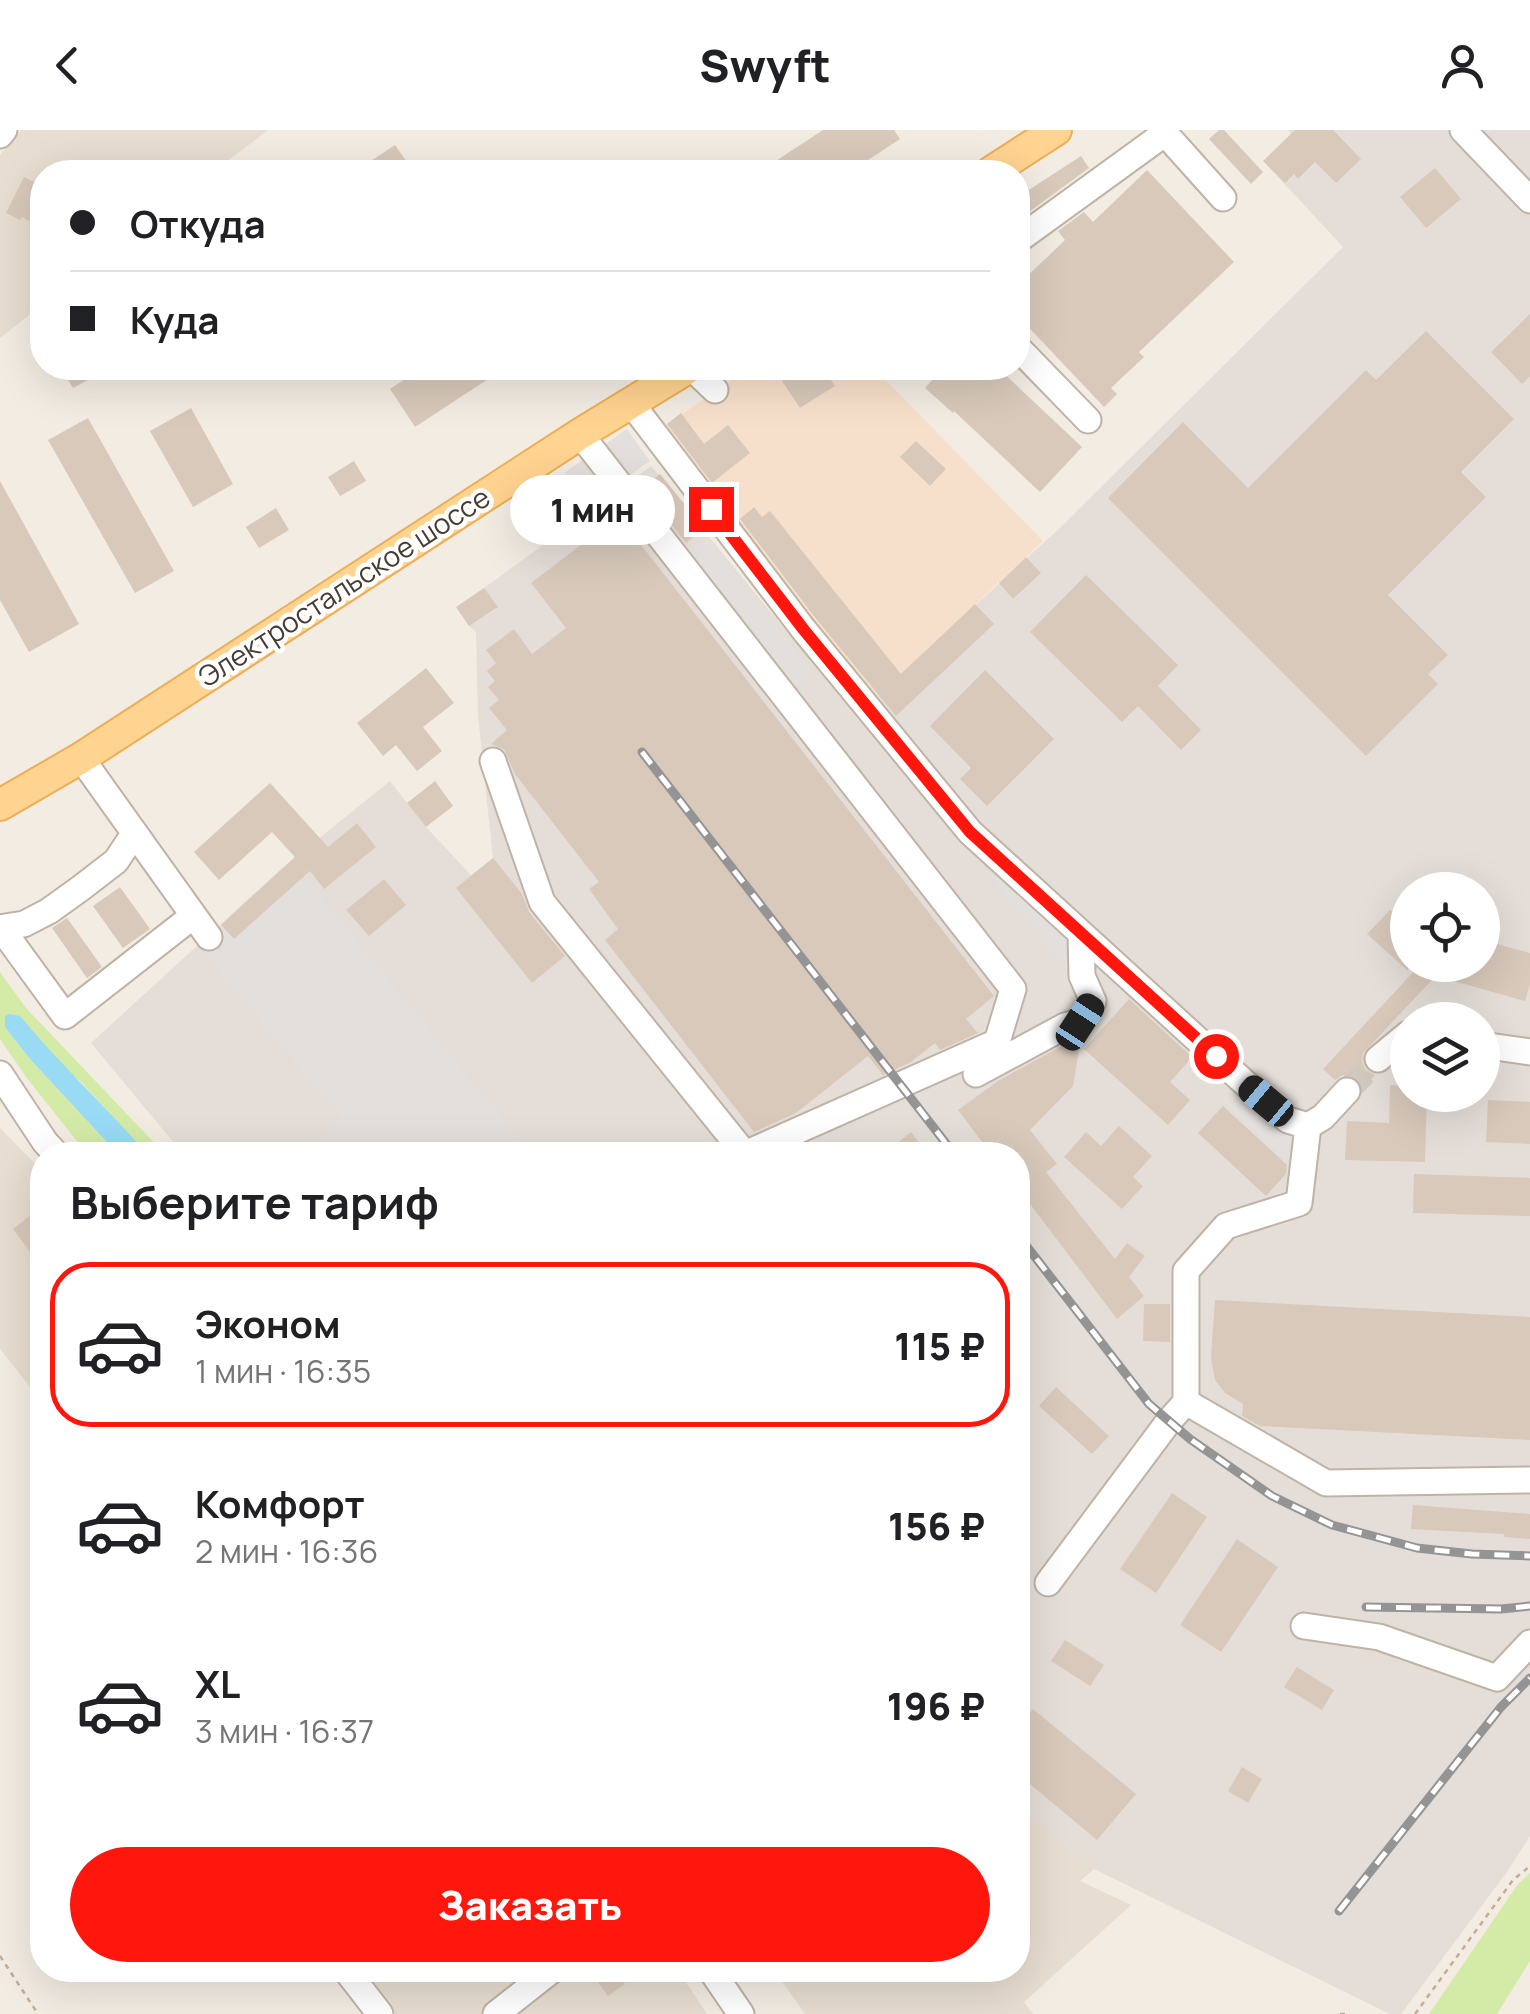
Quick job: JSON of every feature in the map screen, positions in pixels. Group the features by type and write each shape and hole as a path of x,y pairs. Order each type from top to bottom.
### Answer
{"main road":[{"path":"1010,160 1056,130"},
{"name":"Электростальское шоссе","path":"0,805 81,758 580,434 670,380"}],"street":[{"path":"1463,130 1530,200"},
{"path":"1030,231 1163,132 1223,198"},
{"path":"1030,360 1088,420"},
{"path":"704,380 716,390"},
{"path":"631,403 804,630 970,832 1288,1120 1308,1126 1323,1118 1346,1091"},
{"path":"580,434 1013,989 997,1042 772,1142"},
{"path":"81,758 201,926 65,1016 0,928 24,924 49,911 116,860 134,834"},
{"path":"493,762 542,902 735,1142"},
{"path":"976,1074 1080,1022 1093,1001 1082,976 1082,934"},
{"path":"1378,1058 1390,1048"},
{"path":"1500,1048 1530,1052"},
{"path":"0,1074 46,1142"},
{"path":"1048,1583 1186,1402 1186,1272 1226,1226 1299,1202 1308,1126"},
{"path":"1186,1402 1326,1483 1530,1480"},
{"path":"1304,1626 1379,1637 1497,1678 1530,1642"},
{"path":"355,1982 380,2014"},
{"path":"496,2014 537,1982"},
{"path":"719,1982 741,2014"}],"path":[{"path":"1416,2014 1513,1880 1530,1866"},
{"path":"0,1956 38,2014"},
{"path":"1340,2014 1348,2014"}],"shaded area":[{"path":"21,130 268,130 229,160 30,160 30,314 0,338 0,155"},
{"path":"1288,130 1530,130 1530,1836 1401,2014 1390,2014 1094,1869 1030,1814 1030,1142 173,1142 91,1043 282,868 390,781 471,875 493,859 478,715 476,632 469,626 497,608 484,588 651,466 855,715 1062,526 1343,247 1267,165 1276,157 1272,152 1284,141 1289,145 1295,138"},
{"path":"732,380 886,380 1043,541 875,698 663,427"},
{"path":"627,429 650,461 586,506 564,473"},
{"path":"707,535 812,671 791,687 686,552"},
{"path":"292,861 521,1142 318,1142 342,1119 198,946"},
{"path":"993,868 1093,957 1073,976 987,873"},
{"path":"1242,1091 1299,1144 1285,1159 1228,1106"},
{"path":"0,1128 30,1159 30,1387 0,1349"},
{"path":"1030,1814 1094,1869 1080,1881 1131,1905 1024,2002 1033,2014 805,2014 782,1982 1030,1982"},
{"path":"372,1982 521,1982 482,2014 395,2014"},
{"path":"559,1982 686,1982 707,2014 518,2014"}],"green space":[{"path":"0,972 26,1008 154,1142 136,1142 81,1082 5,1017 5,1027 30,1059 107,1142 78,1142 0,1039"},
{"path":"1530,1873 1530,1961 1497,2014 1429,2014 1518,1884"}],"water":[{"path":"5,1016 20,1016 136,1142 107,1142 30,1059 5,1027"}],"building":[{"path":"823,130 894,130 900,139 868,160 777,160"},
{"path":"1224,130 1263,172 1251,184 1209,139"},
{"path":"1295,130 1333,130 1361,159 1336,183 1315,162 1298,179 1294,174 1285,183 1263,161"},
{"path":"395,145 406,160 372,160"},
{"path":"1081,156 1089,168 1030,211 1030,189"},
{"path":"1435,168 1461,199 1426,228 1400,197"},
{"path":"1147,170 1234,262 1139,352 1144,357 1111,388 1117,394 1104,407 1030,329 1030,274 1065,240 1058,231 1084,212 1093,222"},
{"path":"24,177 30,180 30,222 6,213"},
{"path":"1530,314 1530,376 1522,384 1491,352"},
{"path":"1426,331 1514,419 1461,472 1486,497 1388,595 1448,655 1428,674 1438,684 1366,756 1108,498 1183,422 1248,488 1366,370 1376,380"},
{"path":"68,380 88,380 73,388"},
{"path":"404,380 487,380 415,427 390,389"},
{"path":"831,380 835,386 800,408 782,381"},
{"path":"932,380 1011,380 1082,447 1040,492 925,388"},
{"path":"191,408 233,484 193,507 150,431"},
{"path":"681,413 704,444 728,425 750,453 712,483 667,424"},
{"path":"88,418 174,571 135,593 48,440"},
{"path":"916,441 946,469 930,486 900,457"},
{"path":"354,461 366,481 340,496 328,477"},
{"path":"660,474 704,528 686,543 642,488"},
{"path":"0,481 79,624 29,652 0,600"},
{"path":"754,507 762,517 770,511 901,674 975,604 994,624 896,716 740,519"},
{"path":"276,508 289,530 259,548 246,527"},
{"path":"607,525 616,537 627,527 994,996 966,1019 978,1033 940,1050 935,1043 911,1062 883,1075 868,1056 796,1113 754,1132 605,940 618,929 589,889 599,882 515,774 504,749 491,744 507,730 489,708 499,700 488,687 495,681 487,671 496,663 486,650 514,629 532,654 566,628 531,583"},
{"path":"1026,557 1041,573 1013,599 999,583"},
{"path":"1086,575 1178,665 1158,686 1201,730 1181,750 1138,706 1122,722 1030,632"},
{"path":"484,588 498,607 469,626 456,607"},
{"path":"426,668 454,703 423,727 442,751 417,771 396,745 383,756 357,723"},
{"path":"985,670 1054,739 987,806 960,779 971,768 930,726"},
{"path":"435,781 453,806 426,827 407,803"},
{"path":"270,783 328,847 357,823 376,847 324,889 310,871 234,939 221,925 295,857 272,832 219,880 194,852"},
{"path":"493,858 565,956 532,983 456,888"},
{"path":"384,879 406,905 369,936 346,910"},
{"path":"120,887 150,929 123,948 93,906"},
{"path":"1390,910 1390,955 1367,934"},
{"path":"67,918 102,967 87,978 52,928"},
{"path":"1500,945 1530,953 1530,984 1525,1001 1457,982 1500,982"},
{"path":"1404,982 1430,982 1411,1002 1390,1002 1390,1024 1363,1053 1365,1069 1375,1075 1363,1088 1352,1075 1335,1080 1323,1069"},
{"path":"1129,999 1192,1057 1170,1082 1190,1100 1168,1125 1084,1049"},
{"path":"1069,1042 1079,1051 1073,1086 1030,1130 1057,1164 1046,1172 1115,1259 1127,1243 1145,1256 1129,1277 1144,1296 1117,1319 1030,1204 1030,1142 982,1142 958,1110 998,1081"},
{"path":"1390,1085 1390,1112 1426,1112 1425,1162 1345,1160 1347,1121 1389,1123"},
{"path":"1500,1101 1530,1102 1530,1144 1486,1142 1487,1112 1500,1112"},
{"path":"1223,1106 1287,1165 1286,1174 1266,1196 1198,1133"},
{"path":"1119,1126 1152,1156 1133,1177 1143,1186 1122,1209 1064,1157 1086,1132 1101,1146"},
{"path":"911,1132 918,1142 898,1142"},
{"path":"1414,1174 1530,1178 1530,1216 1413,1213"},
{"path":"30,1216 30,1252 13,1229"},
{"path":"1215,1300 1530,1317 1530,1440 1260,1426 1242,1416 1243,1404 1225,1393 1215,1380 1211,1358"},
{"path":"1144,1304 1170,1304 1170,1342 1143,1341"},
{"path":"1056,1387 1109,1436 1092,1454 1039,1406"},
{"path":"1172,1493 1207,1517 1156,1593 1120,1569"},
{"path":"1413,1505 1530,1514 1530,1539 1411,1529"},
{"path":"1237,1539 1278,1567 1221,1652 1180,1625"},
{"path":"1065,1640 1104,1665 1090,1686 1051,1661"},
{"path":"1297,1667 1334,1690 1322,1710 1284,1687"},
{"path":"1033,1709 1136,1794 1097,1840 1030,1784"},
{"path":"1242,1767 1262,1779 1248,1803 1228,1791"},
{"path":"598,1982 624,1982 625,1984 608,1996"}],"tunnel":[{"path":"1347,1091 1378,1059"}],"railway":[{"path":"642,752 945,1142"},
{"path":"1030,1250 1149,1404 1190,1439 1272,1496 1332,1525 1417,1548 1530,1556"},
{"path":"1366,1607 1530,1606"},
{"path":"1339,1911 1501,1707 1530,1678"}],"route":[{"path":"711,509 804,630 970,832 1216,1056"}]}
